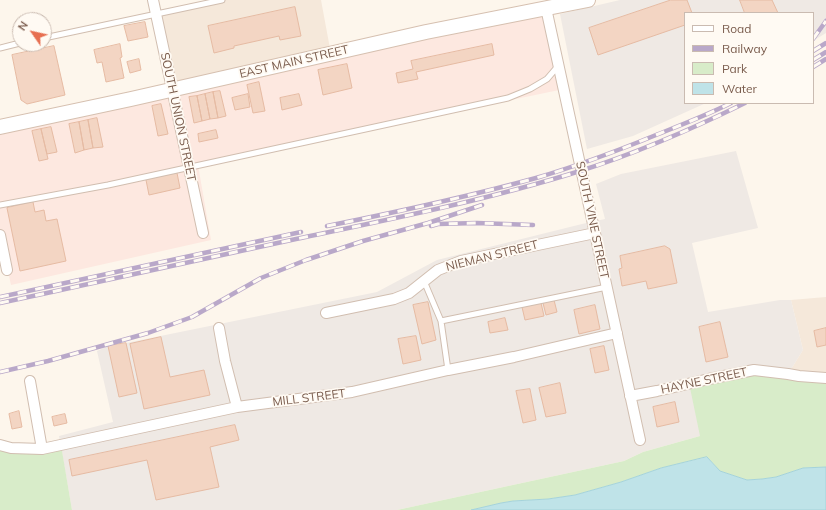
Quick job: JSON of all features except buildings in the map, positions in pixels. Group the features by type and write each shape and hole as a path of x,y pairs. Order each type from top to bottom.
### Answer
{"main road":[{"name":"EAST MAIN STREET","path":"0,127 172,90 546,4 588,0"}],"street":[{"name":"SOUTH UNION STREET","path":"153,0 203,233"},
{"name":"SOUTH VINE STREET","path":"546,4 640,440"},
{"name":"NIEMAN STREET","path":"326,313 394,299 409,293 438,270 461,261 595,233"},
{"path":"0,235 7,270"},
{"path":"219,328 225,361 237,407"},
{"name":"MILL STREET","path":"0,444 11,448 42,449 237,407 352,392 448,370 514,358 617,333"},
{"name":"HAYNE STREET","path":"630,396 754,370 826,378"},
{"path":"30,381 42,449"}],"lane":[{"path":"52,36 222,0"},
{"path":"0,48 12,46"},
{"path":"0,205 108,185 508,98 530,89 547,79 559,65"},
{"path":"424,281 441,321 448,370"},
{"path":"441,321 607,287"}],"shaded area":[{"path":"222,0 321,0 331,54 172,90 156,14"},
{"path":"545,0 588,0 547,8 564,89 198,165 211,240 11,285 0,235 0,127 546,7"},
{"path":"620,0 826,0 826,33 814,40 814,12 684,12 684,104 704,104 633,136 587,149 560,14"},
{"path":"736,151 758,228 692,243 708,312 780,300 791,300 803,350 788,374 700,436 643,452 624,461 397,510 72,510 59,436 113,422 97,351 108,346 377,292 437,260 605,219 596,184 621,174"},
{"path":"826,297 826,378 788,374 803,350 791,300"}],"green space":[{"path":"754,370 826,378 826,467 803,468 776,477 747,480 720,471 707,457 661,468 621,482 575,495 548,499 513,501 471,510 397,510 624,461 643,452 700,436 689,383"},
{"path":"0,445 61,445 72,510 0,510"}],"water":[{"path":"707,457 720,471 747,480 776,477 803,468 826,467 826,510 471,510 513,501 548,499 575,495 621,482 661,468"}],"railway":[{"path":"814,38 826,21"},
{"path":"814,50 826,43"},
{"path":"814,59 826,52"},
{"path":"814,66 826,59"},
{"path":"327,226 406,210 536,178 627,147 729,104"},
{"path":"0,303 404,216 510,191 580,171 622,156 685,131 743,104"},
{"path":"0,372 48,361 148,333 192,317 261,278 306,260 482,205"},
{"path":"431,226 438,224 477,223 533,225"},
{"path":"0,297 301,232"}]}
